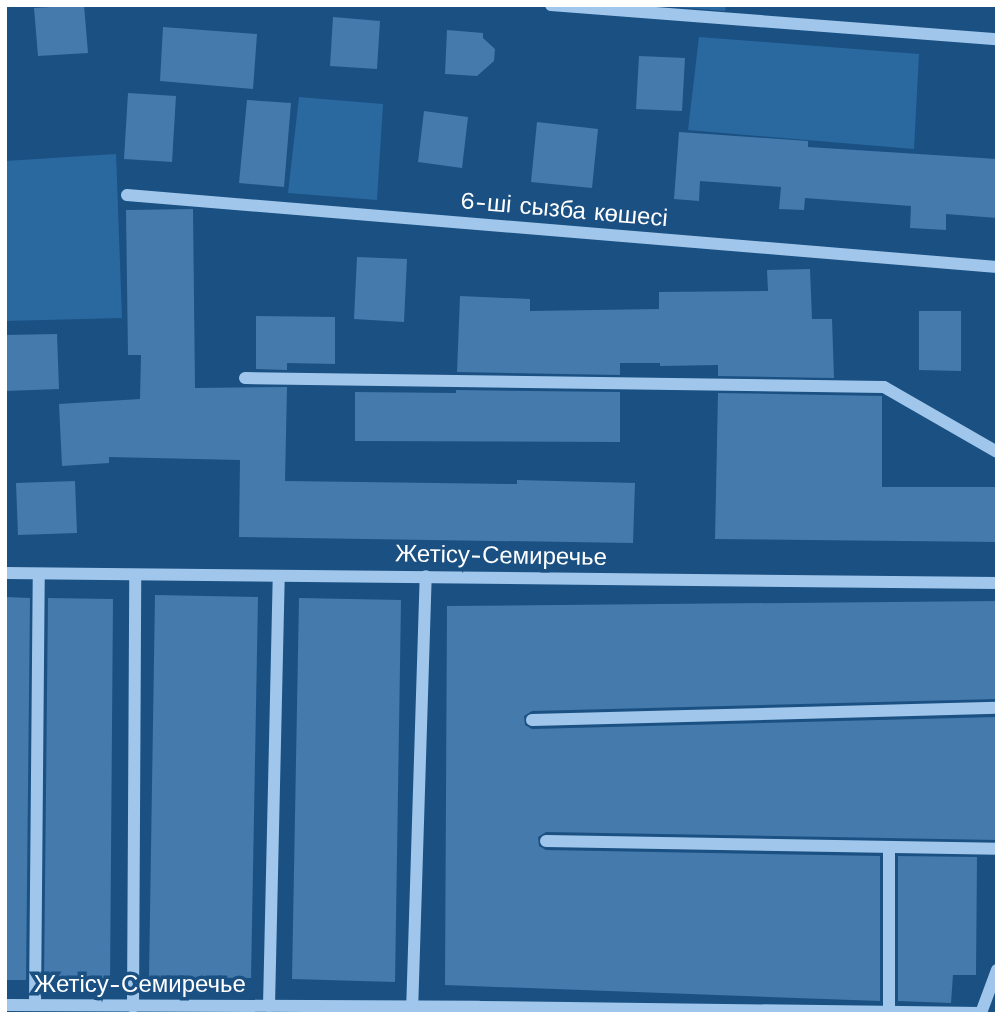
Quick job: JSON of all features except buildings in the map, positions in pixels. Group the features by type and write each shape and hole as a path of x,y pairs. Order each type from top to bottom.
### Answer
{"street":[{"path":"551,5 997,39"},
{"name":"6-ші сызба көшесі","path":"127,195 997,267"},
{"path":"245,378 884,387 997,452"},
{"name":"Жетісу-Семиречье","path":"5,573 997,583"},
{"path":"35,1005 39,574"},
{"path":"133,1006 135,576"},
{"path":"269,1006 279,576"},
{"path":"412,1010 426,576"},
{"path":"533,720 997,708"},
{"path":"546,841 997,849"},
{"path":"889,847 889,1010"},
{"path":"981,1013 997,970"},
{"name":"Жетісу-Семиречье","path":"5,1005 269,1006 412,1010 889,1010 981,1013"}],"shaded area":[{"path":"653,5 726,5 725,11"},
{"path":"699,37 919,54 914,149 688,130"},
{"path":"299,97 383,104 377,200 288,193"},
{"path":"116,154 122,318 5,321 5,161"}]}
